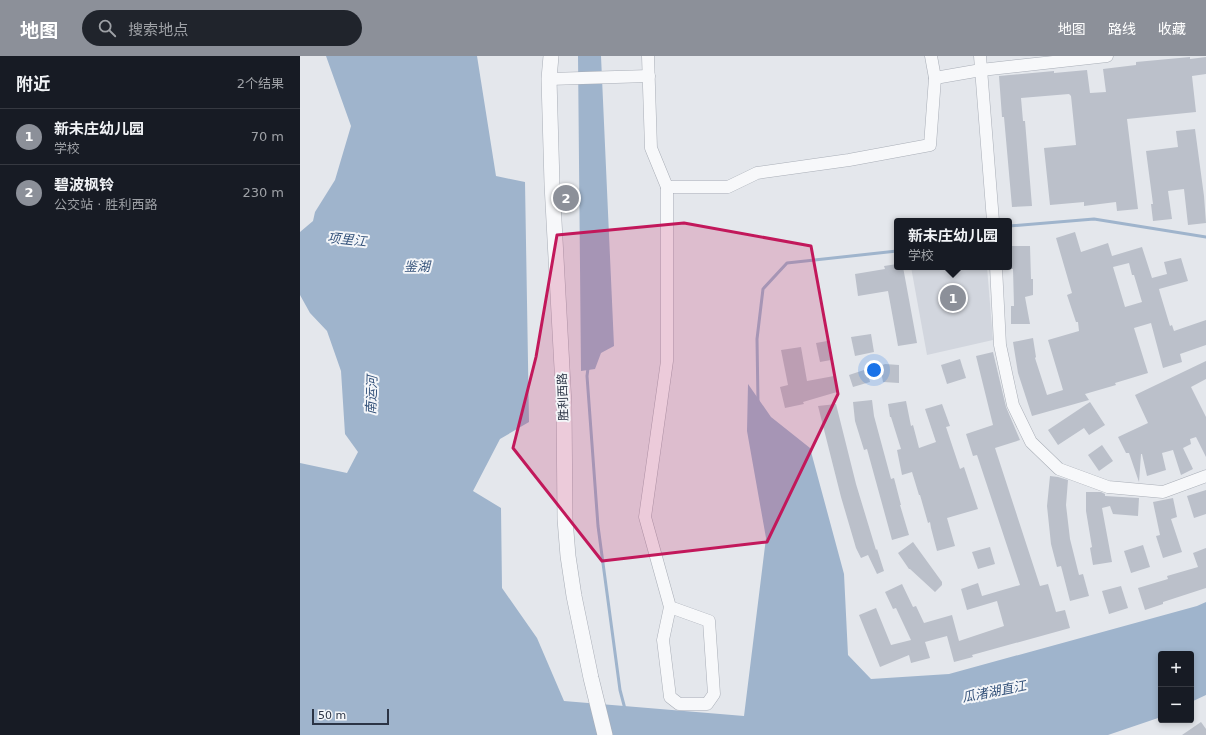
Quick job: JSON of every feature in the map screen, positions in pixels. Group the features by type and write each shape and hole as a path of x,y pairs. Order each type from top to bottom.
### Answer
{"street":[{"name":"胜利西路","path":"551,56 549,79 552,184 564,405 565,519 568,556 574,596 591,678 605,735"},
{"path":"648,56 651,148 667,187 667,361 645,517 670,607 663,640 670,697 679,704 707,704 714,694 709,621 670,607"},
{"path":"667,187 728,187 757,173 849,160 930,146 935,78 931,56"},
{"path":"980,56 992,218"},
{"path":"935,78 981,70 1107,56"},
{"path":"549,79 649,76"},
{"path":"996,270 1000,345 1013,404 1031,442 1059,469 1108,487 1163,492 1206,476"}],"highlighted area":[{"path":"684,223 811,246 838,394 767,542 602,561 513,448 536,357 557,235"}],"shaded area":[{"path":"912,270 987,270 993,340 927,355"}],"water":[{"name":"鉴湖","path":"326,56 477,56 496,176 525,182 529,422 500,439 473,491 501,508 502,588 537,638 564,701 744,716 766,538 747,431 748,384 771,417 810,448 844,574 848,655 871,679 949,674 1197,606 1206,602 1206,695 1194,701 1194,651 1158,651 1158,718 1108,735 300,735 300,463 347,473 358,452 345,434 341,371 327,331 310,313 300,295 300,232 313,221 315,212 335,180 351,126"},
{"path":"578,56 601,56 614,346 601,353 595,369 581,371"}],"building":[{"path":"1190,57 1190,59 1206,57 1206,74 1192,76 1196,112 1127,119 1138,209 1117,211 1116,202 1084,206 1084,202 1050,205 1044,148 1076,145 1071,96 1069,94 1021,98 1023,121 1025,121 1032,206 1012,207 999,76 1054,71 1054,73 1087,70 1090,93 1106,92 1103,69 1136,65 1136,62"},
{"path":"1195,129 1206,223 1188,225 1184,189 1168,191 1172,219 1153,221 1151,204 1153,204 1146,151 1178,147 1176,131"},
{"path":"1075,232 1081,252 1108,243 1112,256 1142,247 1152,278 1167,274 1164,262 1181,258 1188,281 1159,289 1160,293 1170,326 1172,325 1174,331 1206,320 1206,345 1180,354 1182,362 1163,368 1151,323 1134,328 1148,373 1115,383 1116,385 1085,394 1089,400 1032,416 1018,373 1013,342 1033,338 1035,358 1047,395 1063,390 1048,340 1079,331 1078,322 1076,322 1067,295 1072,293 1056,238","holes":["1129,263 1132,275 1134,275 1142,302 1125,307 1113,267"]},
{"path":"1012,246 1030,246 1033,295 1025,297 1030,324 1011,324 1011,306 1014,306"},
{"path":"894,264 894,270 904,270 917,343 898,346 888,291 858,296 855,274 885,269 884,266"},
{"path":"871,334 874,352 855,356 851,337"},
{"path":"827,341 831,360 820,362 816,343"},
{"path":"801,347 807,381 834,376 837,392 803,402 804,404 785,408 780,387 788,385 781,350"},
{"path":"993,352 1006,407 1020,440 995,448 1040,586 1048,584 1056,612 1065,610 1070,628 972,655 973,657 954,662 947,636 925,642 930,658 911,663 909,655 880,667 859,615 876,608 891,645 911,640 896,608 893,609 885,592 902,584 913,607 916,606 924,623 952,615 959,641 1004,626 997,601 967,610 961,589 978,583 982,596 1020,585 977,455 973,456 966,434 993,425 976,356"},
{"path":"960,359 966,378 947,384 941,365"},
{"path":"1206,361 1206,379 1191,387 1206,417 1206,457 1196,437 1190,439 1191,444 1183,448 1193,469 1181,475 1173,450 1162,453 1166,470 1147,476 1141,454 1139,482 1129,453 1126,453 1118,437 1148,423 1135,395"},
{"path":"885,364 899,365 899,383 883,382 880,366"},
{"path":"867,369 870,382 853,387 849,375"},
{"path":"872,400 874,416 891,479 894,478 909,535 892,540 867,449 864,450 855,421 853,402"},
{"path":"906,401 911,426 913,425 919,448 936,442 925,409 942,404 950,426 946,427 960,469 964,467 978,509 947,518 955,546 937,551 930,522 928,523 912,472 902,475 897,450 901,449 890,417 888,404"},
{"path":"1090,402 1105,425 1089,435 1084,428 1058,445 1048,430"},
{"path":"836,404 856,484 884,571 877,574 868,555 861,558 856,548 841,497 818,406"},
{"path":"1102,445 1113,461 1099,471 1088,455"},
{"path":"1050,476 1068,480 1066,505 1070,539 1079,575 1083,574 1089,596 1070,601 1061,566 1057,567 1051,544 1047,506"},
{"path":"1206,490 1206,514 1194,518 1187,496"},
{"path":"1086,492 1101,492 1105,494 1105,496 1139,498 1138,516 1113,514 1110,506 1102,508 1112,562 1093,565 1090,548 1092,547 1086,511"},
{"path":"1173,498 1177,517 1171,519 1182,552 1163,558 1156,536 1160,535 1153,502"},
{"path":"913,542 942,582 942,585 935,592 909,569 898,553"},
{"path":"1143,545 1150,567 1131,573 1124,551"},
{"path":"990,547 995,564 978,569 972,552"},
{"path":"1206,548 1206,588 1163,602 1163,604 1145,610 1138,588 1168,579 1167,576 1198,567 1193,553"},
{"path":"1121,586 1128,608 1109,614 1102,591"},
{"path":"1201,722 1206,729 1206,735 1182,735"}],"waterway":[{"path":"1012,226 1094,219 1206,237"},
{"path":"758,402 757,339 763,289 787,263 894,251"},
{"path":"588,368 587,376 598,526 620,690 625,709"}],"place":[{"name":"碧波枫铃","path":"566,198"},
{"name":"新未庄幼儿园","path":"953,298"}],"water label":[{"name":"项里江","path":"347,239"},
{"name":"南运河","path":"371,395"},
{"name":"瓜渚湖直江","path":"994,691"}]}
